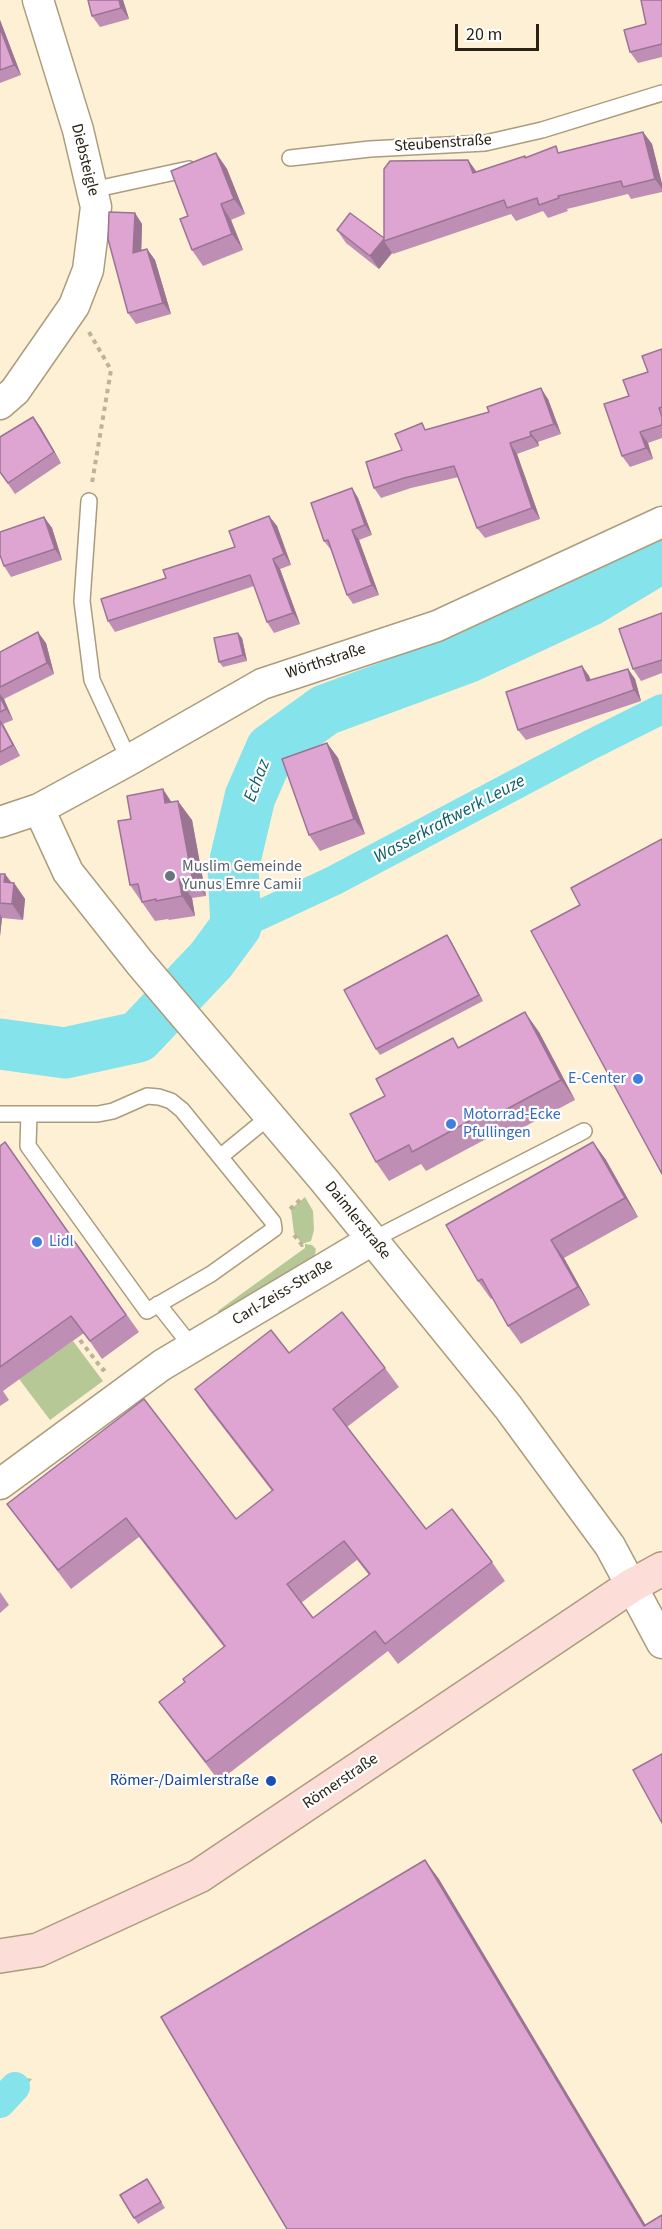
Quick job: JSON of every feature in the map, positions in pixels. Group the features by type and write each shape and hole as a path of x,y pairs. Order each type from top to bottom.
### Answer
{"main road":[{"name":"Römerstraße","path":"0,1956 38,1950 199,1876 631,1586 662,1569"}],"street":[{"name":"Diebsteigle","path":"0,404 15,391 74,306 88,270 96,207 78,130 38,0"},
{"name":"Wörthstraße","path":"0,822 39,809 262,684 437,626 662,522"},
{"name":"Daimlerstraße","path":"39,809 68,872 140,963 324,1180 508,1407 610,1546 662,1643"},
{"name":"Carl-Zeiss-Straße","path":"0,1484 162,1365 372,1240"}],"lane":[{"name":"Steubenstraße","path":"290,158 370,149 485,143 542,130 662,93"},
{"path":"92,190 198,167"},
{"path":"89,501 82,602 92,680 129,760"},
{"path":"0,1114 29,1114 98,1114 113,1111 147,1096 171,1101 182,1110 273,1222 274,1229 266,1237 211,1274 147,1311 28,1146 29,1114"},
{"path":"220,1157 270,1116"},
{"name":"Carl-Zeiss-Straße","path":"372,1240 584,1131"},
{"path":"158,1304 192,1347"}],"path":[{"path":"74,306 111,370 89,501"},
{"path":"273,1222 324,1180"},
{"path":"80,1340 103,1370 112,1364"}],"green space":[{"path":"305,1197 313,1211 314,1230 311,1241 302,1244 294,1233 291,1209"},
{"path":"305,1244 312,1245 316,1249 312,1258 219,1314 218,1311 305,1248"},
{"path":"73,1341 103,1381 50,1420 19,1379"},
{"path":"10,2075 32,2079 0,2117 0,2086"}],"building":[{"path":"88,0 119,0 121,8 92,16"},
{"path":"641,0 662,0 662,44 630,52 624,30 646,24"},
{"path":"0,28 14,65 0,70"},
{"path":"643,132 655,179 623,187 621,181 558,196 559,198 539,205 537,198 507,208 504,200 384,241 384,239 370,256 337,230 350,213 384,238 384,169 390,161 468,160 473,173 525,156 525,158 556,146 558,153"},
{"path":"216,153 234,199 221,204 232,234 192,250 180,219 188,216 171,171"},
{"path":"109,212 135,213 133,253 147,249 163,303 128,313 108,239"},
{"path":"662,349 662,407 659,408 662,425 640,432 646,448 622,456 604,404 629,396 623,380 648,372 642,356"},
{"path":"541,388 554,424 530,432 531,436 510,443 532,508 477,528 454,466 374,488 366,462 402,450 395,434 422,423 425,430 489,412 487,407"},
{"path":"33,417 54,452 8,483 0,472 0,437"},
{"path":"352,488 365,525 352,530 372,585 347,595 328,540 324,541 311,503"},
{"path":"269,516 284,554 273,559 293,613 267,622 250,575 108,621 101,599 166,578 163,570 235,547 229,531"},
{"path":"44,517 55,549 4,566 0,555 0,532"},
{"path":"662,613 662,660 633,669 619,629"},
{"path":"38,632 47,663 0,687 0,652"},
{"path":"238,633 243,655 219,662 214,638"},
{"path":"582,666 587,681 628,669 634,690 518,730 506,692"},
{"path":"0,697 6,709 0,712"},
{"path":"0,721 13,745 0,752"},
{"path":"327,743 354,819 309,835 282,759"},
{"name":"Muslim Gemeinde Yunus Emre Camii","path":"163,789 165,803 178,801 192,877 179,879 182,896 142,902 138,884 130,885 118,821 131,819 127,796"},
{"name":"E-Center","path":"662,839 662,1174 531,931 580,905 571,888"},
{"path":"0,874 5,874 4,882 14,883 12,904 0,903"},
{"path":"447,935 479,995 376,1049 344,990"},
{"path":"525,1012 561,1080 492,1117 488,1111 412,1152 409,1145 376,1162 350,1114 385,1096 376,1079 453,1038 458,1048"},
{"name":"Lidl","path":"5,1142 126,1315 90,1341 71,1316 0,1367 0,1146"},
{"path":"593,1142 625,1198 551,1240 578,1287 508,1326 482,1279 478,1281 446,1225"},
{"path":"342,1312 385,1368 333,1409 426,1529 452,1509 492,1562 385,1644 375,1631 206,1762 159,1702 185,1682 183,1679 225,1646 126,1518 58,1570 7,1504 144,1399 236,1519 273,1490 195,1389 271,1330 289,1353","holes":["344,1541 370,1574 313,1618 287,1584"]},
{"path":"662,1754 662,1823 633,1770"},
{"path":"425,1860 644,2226 662,2215 662,2229 287,2229 161,2017"},
{"path":"147,2179 161,2202 134,2218 120,2195"}],"waterway":[{"name":"Echaz","path":"0,1044 65,1053 138,1037 211,960 236,926 233,869 250,797 271,749 325,710 469,657 589,601 662,557"},
{"name":"Wasserkraftwerk Leuze","path":"236,926 333,881 662,709"},
{"path":"0,2103 15,2087"}],"place":[{"name":"Muslim Gemeinde Yunus Emre Camii","path":"170,876"},
{"name":"E-Center","path":"638,1079"},
{"name":"Motorrad-Ecke Pfullingen","path":"451,1124"},
{"name":"Lidl","path":"37,1242"},
{"name":"Römer-/Daimlerstraße","path":"271,1781"}]}
